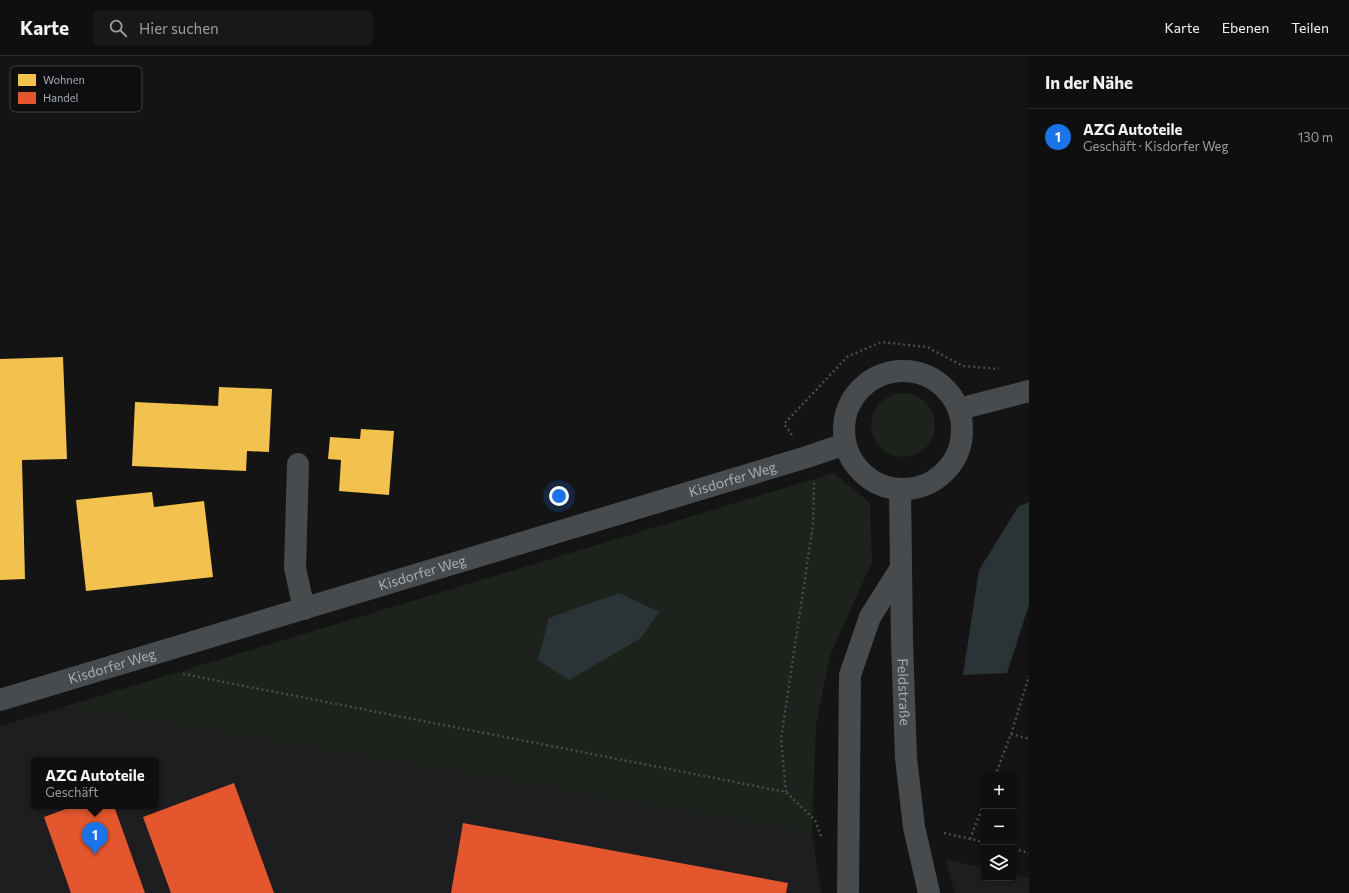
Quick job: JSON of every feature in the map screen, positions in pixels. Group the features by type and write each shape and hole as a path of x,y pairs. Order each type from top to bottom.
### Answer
{"street":[{"path":"896,371 915,371 934,379 949,392 959,409 962,428 960,448 951,465 937,479 931,482 919,487 900,490 881,486 864,476 852,462 845,444 843,424 849,405 860,388 876,376 896,371"},
{"path":"959,409 1029,391"},
{"name":"Kisdorfer Weg","path":"0,700 807,457 845,444"},
{"path":"298,464 295,568 304,609"},
{"name":"Feldstraße","path":"900,490 902,641 906,758 914,827 929,893"},
{"path":"848,893 850,675 870,617 901,568"}],"path":[{"path":"784,424 847,357 881,342 927,347 963,366 1002,370"},
{"path":"786,792 781,739 812,525 815,476 807,457"},
{"path":"180,673 786,792 815,820 823,842"},
{"path":"996,773 1011,734 1029,676"},
{"path":"1011,734 1029,739"},
{"path":"970,839 982,809"},
{"path":"914,827 981,841"},
{"path":"1017,850 1029,853"}],"shaded area":[{"path":"903,393 921,398 926,402 930,407 935,425 930,443 926,448 921,452 903,457 885,452 880,448 876,443 871,425 876,407 880,402 885,398"},
{"path":"834,473 870,503 872,562 830,656 816,725 812,833 63,707"},
{"path":"1029,502 1029,605 1007,673 963,675 979,570 1018,507"},
{"path":"619,593 659,612 641,638 569,680 538,660 549,618"},
{"path":"63,707 812,833 821,893 0,893 0,726"},
{"path":"945,859 981,867 981,881 1017,881 1017,876 1029,878 1029,893 955,893"}],"building: Wohnen":[{"path":"63,357 67,459 22,460 25,579 0,580 0,359"},
{"path":"219,387 272,389 269,452 247,451 246,471 132,466 135,402 218,406"},
{"path":"361,429 394,431 389,495 339,491 341,460 328,459 330,437 360,439"},
{"path":"152,492 154,507 204,501 213,577 86,591 76,500"}],"building: Handel":[{"path":"234,783 274,893 171,893 143,817"},
{"path":"66,809 115,809 145,893 71,893 44,817"},
{"path":"463,823 788,883 786,893 451,893"}],"place":[{"name":"AZG Autoteile","path":"95,855"}]}
